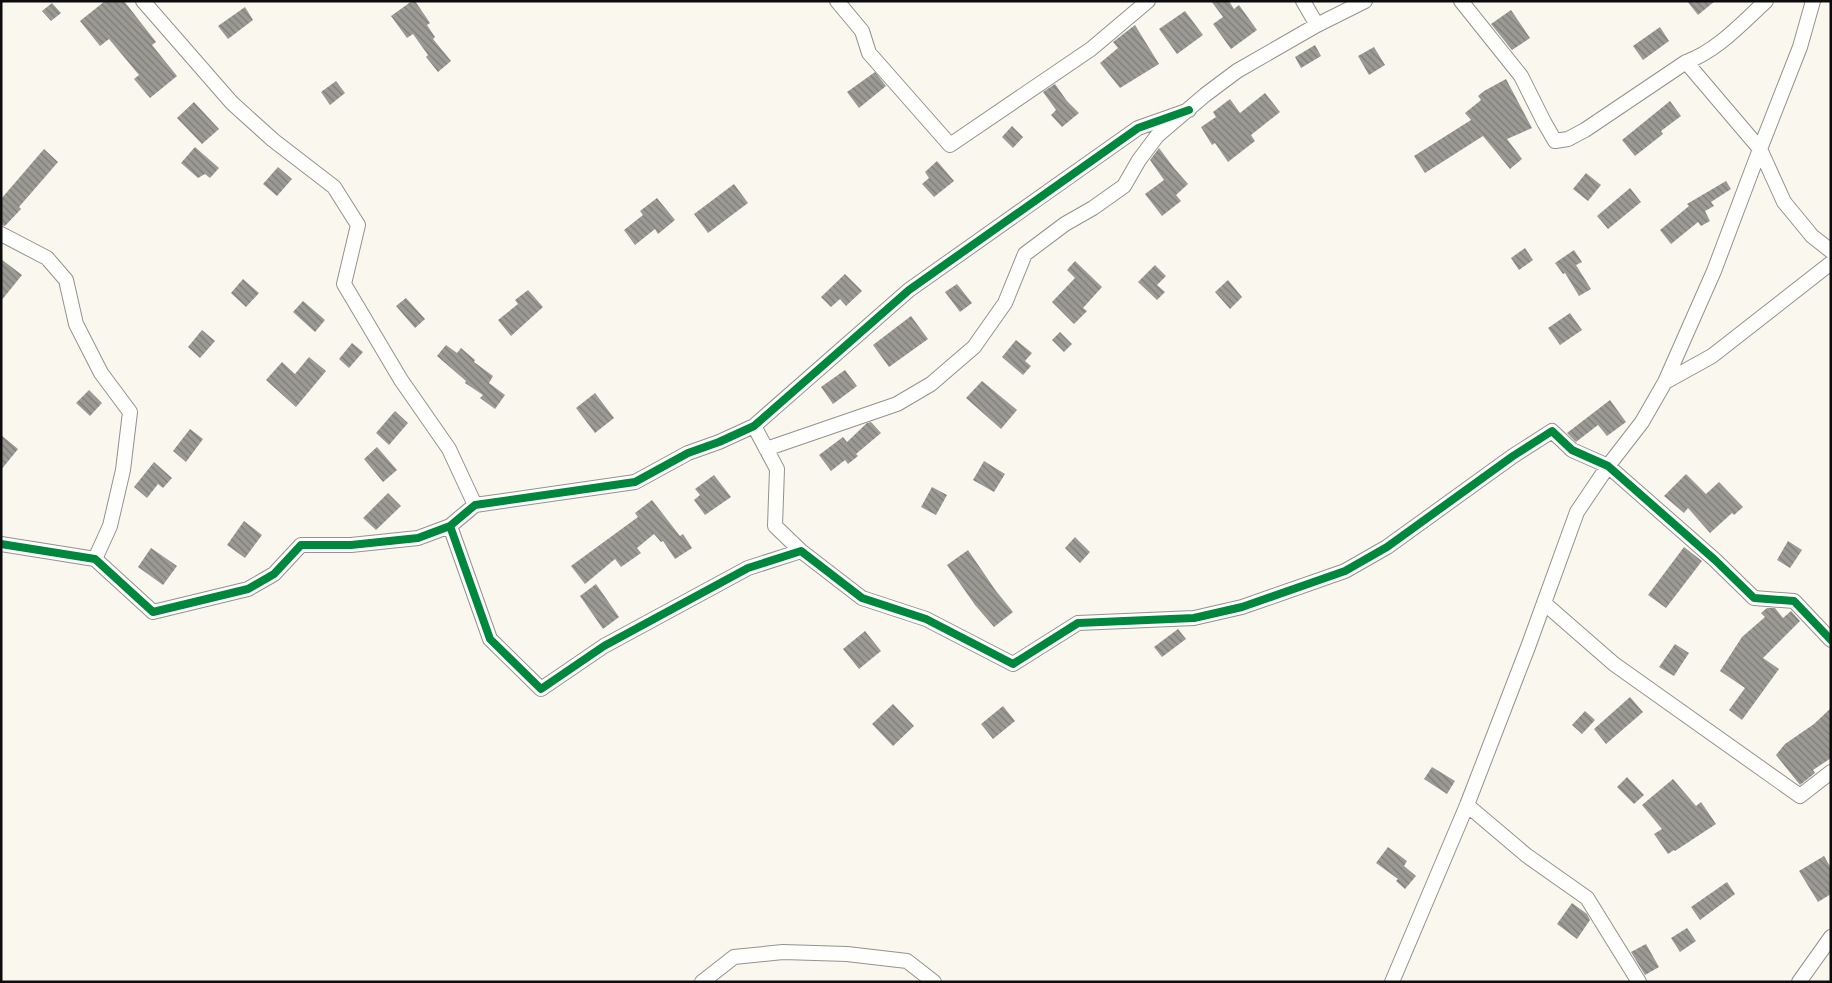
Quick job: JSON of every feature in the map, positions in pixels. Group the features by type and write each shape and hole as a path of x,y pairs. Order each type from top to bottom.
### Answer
{"street":[{"path":"143,1 232,104 273,140 334,187 358,224 344,284 401,380 449,449 475,505"},
{"path":"837,1 862,30 869,53 950,145 1091,49 1148,1"},
{"path":"1303,1 1318,25"},
{"path":"766,449 897,404 931,384 974,347 1005,303 1024,254 1065,224 1093,208 1124,186 1139,160 1157,136 1205,95 1237,71 1365,1"},
{"path":"1461,1 1521,76 1555,141 1568,139 1586,130 1686,62 1699,57 1735,30 1766,1"},
{"path":"1392,982 1467,805 1528,647 1576,512 1642,422 1665,382 1714,271 1800,47 1813,1"},
{"path":"1686,62 1760,148 1784,202 1812,236 1831,252"},
{"path":"1,544 95,558 153,612 248,588 274,574 301,545 351,545 418,538 450,526 475,505 635,482 688,453 719,442 754,426 908,290 1138,128 1189,110"},
{"path":"1,234 47,258 66,280 76,324 101,373 130,412 123,470 110,526 95,558"},
{"path":"1665,382 1712,356 1831,263"},
{"path":"754,426 777,469 774,526 801,551 862,598 926,619 1013,664 1078,623 1194,618 1242,606 1344,571 1387,547 1506,461 1552,431 1572,450 1608,466 1715,560 1754,598 1794,601 1831,640"},
{"path":"450,526 490,639 541,689 604,646 740,572 801,551"},
{"path":"1544,603 1614,664 1800,796 1831,772"},
{"path":"1467,805 1526,855 1587,898 1639,982"},
{"path":"1799,982 1831,937"},
{"path":"702,982 734,957 783,952 847,954 907,961 934,982"}],"building":[{"path":"105,1 124,1 156,42 152,45 177,76 150,98 134,79 139,75 109,39 100,46 80,21"},
{"path":"412,1 415,1 430,23 427,25 435,37 433,39 451,61 438,72 426,57 428,55 413,34 407,38 391,16"},
{"path":"1211,1 1229,1 1234,9 1239,5 1257,30 1231,49 1213,24 1223,17"},
{"path":"1687,1 1715,1 1698,15"},
{"path":"52,3 61,13 51,21 42,11"},
{"path":"245,7 253,20 228,39 218,26"},
{"path":"1511,10 1530,38 1512,50 1491,24"},
{"path":"1185,11 1203,35 1177,54 1159,29"},
{"path":"1135,25 1159,64 1120,88 1100,63 1118,48 1113,42"},
{"path":"1660,27 1669,41 1643,60 1633,46"},
{"path":"1315,45 1321,56 1301,68 1295,57"},
{"path":"1374,47 1385,65 1369,75 1358,56"},
{"path":"875,72 886,86 859,108 847,92"},
{"path":"1506,79 1532,128 1507,139 1522,159 1510,169 1483,136 1425,173 1414,156 1471,120 1465,113 1481,100 1478,96"},
{"path":"336,81 345,93 330,105 321,92"},
{"path":"1055,84 1067,101 1079,113 1062,127 1051,115 1056,110 1043,92"},
{"path":"1265,93 1280,112 1251,135 1255,141 1228,162 1215,143 1212,145 1201,127 1216,117 1213,112 1230,99 1240,113"},
{"path":"1670,101 1681,116 1661,131 1663,134 1635,156 1622,140"},
{"path":"194,102 219,129 202,144 177,118"},
{"path":"1012,126 1023,137 1013,148 1002,137"},
{"path":"195,147 219,168 210,178 205,174 198,178 181,163"},
{"path":"1159,148 1188,184 1176,195 1181,201 1162,216 1145,194 1164,180 1150,160"},
{"path":"44,149 58,162 19,207 21,209 5,226 1,225 1,199"},
{"path":"937,161 954,181 934,197 922,184 929,178 925,172"},
{"path":"278,167 292,179 277,196 263,184"},
{"path":"1586,173 1601,185 1588,201 1573,189"},
{"path":"1726,181 1731,189 1711,202 1714,206 1705,211 1710,221 1701,226 1698,222 1671,244 1660,230 1689,206 1687,204"},
{"path":"734,184 748,203 708,233 694,214"},
{"path":"1630,188 1641,202 1608,229 1597,216"},
{"path":"657,198 675,220 658,234 655,229 635,245 624,230 643,215 640,211"},
{"path":"1525,248 1533,260 1519,270 1511,258"},
{"path":"1574,250 1582,262 1576,265 1591,289 1579,296 1565,273 1563,274 1555,263"},
{"path":"1,259 22,275 1,301"},
{"path":"1075,261 1102,287 1083,308 1087,311 1074,324 1052,302 1075,278 1067,270"},
{"path":"1155,265 1166,276 1157,285 1165,292 1157,300 1138,282"},
{"path":"845,274 862,291 846,306 840,299 831,307 821,297"},
{"path":"243,279 259,293 246,307 231,293"},
{"path":"1228,280 1242,297 1230,309 1215,292"},
{"path":"957,284 972,303 960,312 945,292"},
{"path":"528,290 543,307 511,336 498,320 518,304 515,300"},
{"path":"406,298 425,319 415,328 396,306"},
{"path":"303,301 325,320 315,332 293,312"},
{"path":"1570,313 1582,330 1560,345 1548,328"},
{"path":"911,316 928,339 889,367 873,345"},
{"path":"202,330 215,341 200,358 188,347"},
{"path":"1060,332 1072,344 1064,352 1052,340"},
{"path":"1016,340 1032,353 1025,361 1031,366 1023,375 1002,357"},
{"path":"352,343 363,352 349,368 339,359"},
{"path":"446,345 457,353 461,348 475,360 474,362 493,376 489,383 505,395 495,409 480,398 483,395 465,383 466,381 437,356"},
{"path":"309,357 326,371 296,407 266,380 282,362 295,374"},
{"path":"845,370 857,386 833,404 821,387"},
{"path":"982,381 1017,410 1001,429 966,398"},
{"path":"89,390 102,403 90,416 76,403"},
{"path":"595,393 614,418 595,433 576,408"},
{"path":"1610,400 1626,422 1607,436 1598,425 1576,442 1567,433"},
{"path":"395,411 408,423 389,445 376,433"},
{"path":"871,422 881,433 856,454 858,456 848,464 845,460 831,471 819,455 843,437 847,442 867,423"},
{"path":"190,429 203,439 186,462 173,451"},
{"path":"1,435 18,449 1,470"},
{"path":"377,447 397,470 383,482 364,459"},
{"path":"984,461 1005,474 994,492 973,480"},
{"path":"154,462 172,478 163,488 158,484 147,498 134,487"},
{"path":"1686,474 1706,494 1719,482 1743,507 1734,515 1732,513 1710,533 1688,508 1684,513 1664,496"},
{"path":"714,475 731,497 705,515 694,500 700,495 695,489"},
{"path":"932,487 947,495 936,515 921,507"},
{"path":"388,493 401,506 376,530 363,518"},
{"path":"652,500 680,536 683,534 692,548 675,559 663,541 661,542 654,534 637,548 641,553 621,567 615,559 585,584 571,566 638,517 635,513"},
{"path":"244,521 262,535 245,558 227,545"},
{"path":"1075,537 1090,552 1080,563 1065,548"},
{"path":"1788,541 1802,550 1790,568 1777,560"},
{"path":"1684,547 1702,561 1666,608 1648,595"},
{"path":"151,548 177,566 163,585 138,567"},
{"path":"968,550 1013,612 994,627 975,605 947,565"},
{"path":"596,584 619,617 603,629 580,596"},
{"path":"1767,608 1775,608 1783,618 1791,611 1800,621 1763,658 1779,669 1742,720 1729,710 1745,688 1720,671 1742,637 1765,617 1761,613"},
{"path":"1178,629 1186,639 1162,657 1154,647"},
{"path":"865,631 881,651 859,669 843,649"},
{"path":"1675,644 1689,653 1674,676 1659,667"},
{"path":"1630,697 1643,712 1606,744 1594,729"},
{"path":"893,704 914,726 893,746 872,724"},
{"path":"1003,706 1015,721 993,739 981,724"},
{"path":"1831,708 1831,758 1813,770 1815,773 1800,785 1776,755 1785,744 1814,724"},
{"path":"1585,711 1595,720 1582,734 1572,725"},
{"path":"1432,767 1455,781 1447,794 1424,779"},
{"path":"1627,777 1644,795 1634,804 1617,787"},
{"path":"1673,779 1696,806 1701,802 1716,824 1668,854 1654,834 1662,829 1642,805"},
{"path":"1388,847 1407,861 1404,866 1416,876 1405,889 1396,881 1398,879 1376,863"},
{"path":"1824,856 1831,868 1831,894 1818,902 1799,871"},
{"path":"1727,882 1735,894 1700,920 1691,907"},
{"path":"1572,903 1587,914 1590,920 1577,939 1557,924"},
{"path":"1687,928 1696,941 1680,952 1671,938"},
{"path":"1646,944 1659,967 1645,975 1631,952"}],"cycle path":[{"path":"1,544 95,559 153,612 248,589 274,574 301,545 351,545 418,538 450,526 475,505 635,482 688,453 719,442 754,426 909,290 1138,128 1189,110"},
{"path":"450,526 490,639 541,689 604,646 748,568 801,551 862,598 926,619 1013,664 1078,623 1194,618 1242,607 1345,571 1387,547 1513,456 1552,431 1572,450 1608,466 1715,560 1754,598 1794,601 1831,640"}]}
